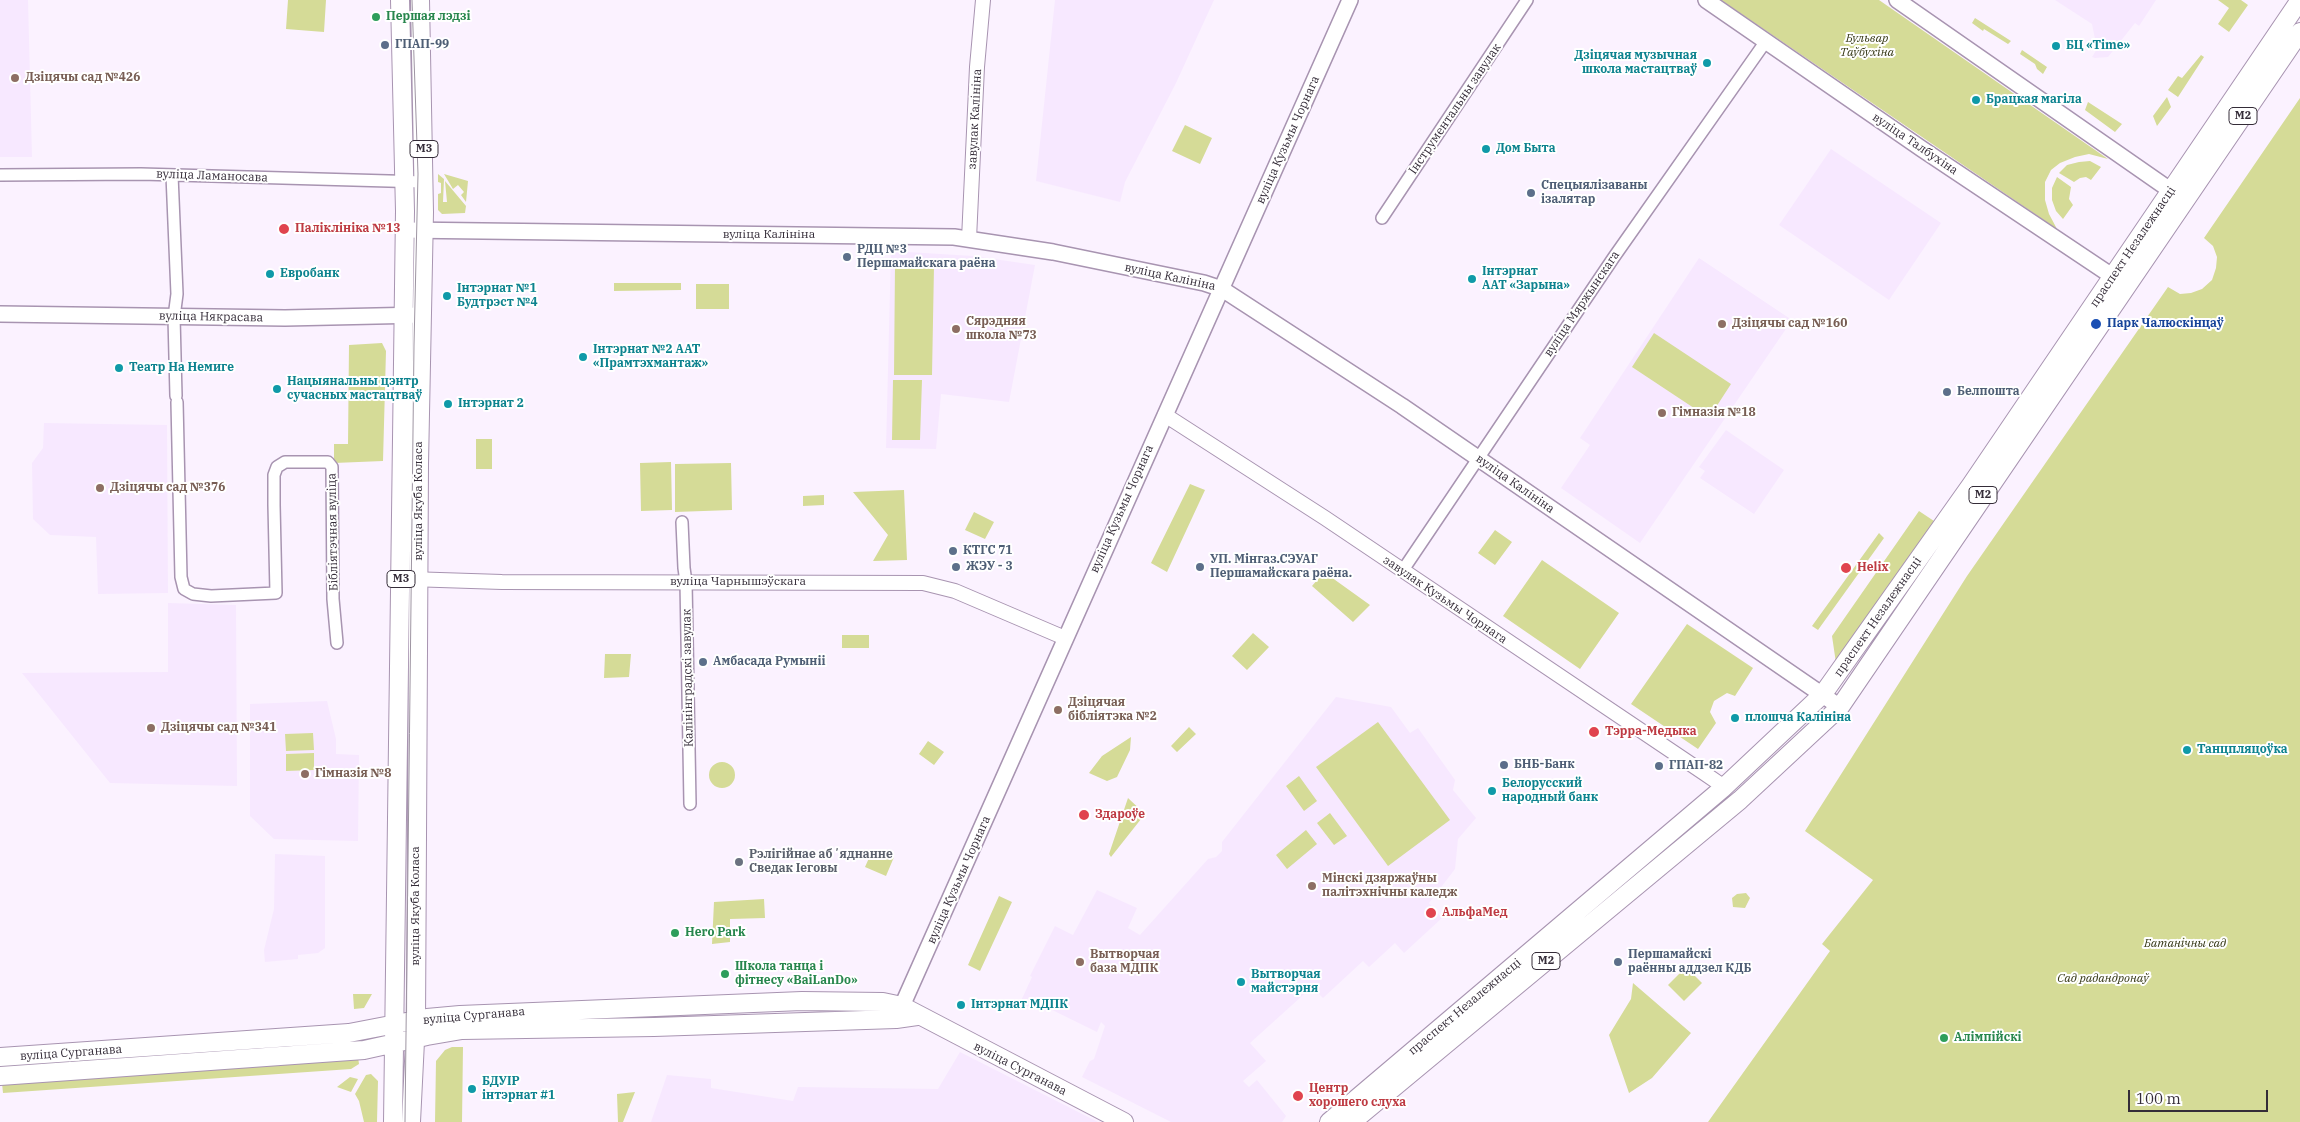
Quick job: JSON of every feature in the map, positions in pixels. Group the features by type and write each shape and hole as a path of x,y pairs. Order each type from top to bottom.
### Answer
{"main road":[{"name":"вуліца Якуба Коласа","path":"393,1122 404,230 400,0"},
{"name":"вуліца Якуба Коласа","path":"411,1122 416,1020 424,230 420,0"},
{"name":"вуліца Кузьмы Чорнага","path":"905,1014 1065,638 1350,0"},
{"name":"вуліца Талбухіна","path":"1706,0 2120,282"},
{"path":"1897,0 2186,200"},
{"name":"праспект Незалежнасці","path":"1352,1122 1740,800 1840,707 2120,282 2171,190 2300,0"},
{"name":"праспект Незалежнасці","path":"1329,1122 1722,789 1823,694 2120,282 2186,200 2300,32"},
{"name":"вуліца Калініна","path":"404,230 969,239 1053,252 1204,283 1222,289 1237,297 1478,459 1840,707"},
{"name":"вуліца Някрасава","path":"0,314 323,318 422,316"},
{"name":"вуліца Сурганава","path":"0,1058 349,1033 439,1016 543,1010 802,1001 883,1002 1124,1122"},
{"name":"вуліца Сурганава","path":"0,1076 364,1050 462,1030 654,1027 905,1014"}],"street":[{"name":"завулак Калініна","path":"969,239 977,67 983,0"},
{"name":"Інструментальны завулак","path":"1382,218 1528,0"},
{"name":"вуліца Мяржынскага","path":"1403,570 1619,251 1766,41"},
{"name":"вуліца Ламаносава","path":"0,175 172,176 424,182"},
{"name":"Бібліятэчная вуліца","path":"172,176 177,284 174,317 176,399 179,420 181,577 184,589 193,594 212,596 276,593 274,475 277,467 284,462 328,462 332,467 333,599 337,643"},
{"name":"завулак Кузьмы Чорнага","path":"1165,415 1286,492 1403,570 1720,784 1722,789"},
{"name":"Калінінградскі завулак","path":"682,522 686,582 690,804"},
{"name":"вуліца Чарнышэўскага","path":"401,579 502,582 923,583 955,590 1065,638"}],"shaded area":[{"name":"Дзіцячы сад №426","path":"0,0 28,0 32,157 0,157"},
{"path":"1055,0 1214,0 1176,83 1125,182 1120,202 1036,181"},
{"path":"2055,0 2156,0 2139,26 2135,23 2108,57 2095,58 2092,57 2097,49 2092,24"},
{"path":"1831,149 1941,223 1889,300 1779,225"},
{"name":"Сярэдняя школа №73","path":"891,251 973,256 1035,265 1009,402 941,394 936,449 886,448"},
{"name":"Гімназія №18","path":"1699,258 1792,320 1640,543 1561,488 1590,445 1580,438"},
{"name":"Дзіцячы сад №376","path":"44,423 167,425 168,593 98,594 96,537 50,535 33,519 32,463 43,448"},
{"path":"1726,430 1784,470 1754,514 1700,478 1705,471 1699,467"},
{"name":"Дзіцячы сад №341","path":"168,603 236,605 237,786 110,783 22,673 168,672"},
{"name":"Мінскі дзяржаўны палітэхнічны каледж","path":"1336,697 1391,707 1410,733 1418,728 1455,780 1453,790 1476,818 1458,839 1455,869 1429,903 1442,918 1404,953 1395,943 1369,967 1363,961 1323,998 1312,987 1250,1043 1266,1061 1243,1081 1249,1087 1257,1080 1286,1116 1282,1122 1171,1122 1082,1077 1090,1061 1094,1059 1105,1026 1101,1022 1097,1032 1038,1003 1034,1010 1020,1003 1032,977 1030,976 1055,926 1073,935 1097,890 1137,908 1128,928 1140,935 1208,859 1216,857 1222,851 1222,842"},
{"name":"Гімназія №8","path":"327,701 336,739 336,754 359,755 358,841 274,839 250,816 250,704"},
{"path":"275,854 325,856 325,948 318,953 298,955 298,959 265,962 264,950 274,909"},
{"path":"960,1052 1098,1122 651,1122 667,1075 711,1079 711,1088 793,1101 798,1087 938,1089"}],"green space":[{"path":"288,0 326,0 324,32 286,29"},
{"name":"Бульвар Таўбухіна","path":"1721,0 1879,0 2108,159 2089,154 2060,163 2051,170 2045,182 2045,200 2049,214 2057,229"},
{"path":"2218,0 2241,0 2248,5 2229,32 2218,24 2229,8"},
{"path":"1975,18 2011,41 2008,44 1984,29 1983,31 1972,23"},
{"path":"2022,50 2047,67 2043,74 2037,69 2035,64 2020,54"},
{"path":"2201,55 2204,57 2178,97 2168,90 2178,76 2182,78"},
{"path":"2167,97 2171,107 2157,126 2153,116"},
{"name":"Парк Чалюскінцаў","path":"2300,98 2300,1122 1708,1122 1830,951 1822,944 1873,880 1805,831 1967,576 2168,287 2180,294 2191,293 2202,289 2212,280 2217,257 2213,246 2204,238"},
{"path":"2088,102 2122,124 2115,132 2085,110"},
{"path":"1185,125 1212,138 1200,164 1172,151"},
{"path":"2090,161 2101,167 2091,180 2086,177 2074,182 2059,173 2067,165"},
{"path":"438,174 444,179 443,202 447,202 445,181 466,206 465,213 442,214 438,210 438,194 441,193 441,183 438,182"},
{"path":"444,174 468,181 466,202 461,195 464,192 458,185 453,189"},
{"path":"2057,177 2071,187 2069,199 2073,205 2063,219 2056,211 2052,200 2052,188"},
{"path":"895,265 934,266 932,375 894,375"},
{"path":"614,283 681,283 681,290 614,291"},
{"path":"696,284 729,284 729,309 696,309"},
{"path":"1654,333 1731,384 1709,418 1632,367"},
{"path":"382,343 386,351 383,461 334,463 334,444 348,444 349,345"},
{"path":"893,380 922,380 920,440 892,440"},
{"path":"476,439 492,439 492,469 476,469"},
{"path":"671,462 672,510 641,511 640,463"},
{"path":"731,463 732,510 675,512 675,464"},
{"path":"1190,484 1205,490 1167,572 1151,563"},
{"path":"904,490 907,560 873,561 888,535 853,492"},
{"path":"824,495 824,505 803,506 803,496"},
{"path":"1919,511 1934,521 1836,663 1832,636"},
{"path":"974,512 994,522 985,539 965,530"},
{"path":"1495,530 1512,542 1495,565 1478,553"},
{"path":"1879,533 1884,538 1818,630 1812,626"},
{"path":"1542,560 1619,613 1580,669 1503,616"},
{"path":"1324,572 1370,605 1353,622 1312,586"},
{"path":"1687,624 1753,668 1735,696 1727,693 1714,701 1710,712 1716,723 1698,749 1631,704"},
{"path":"1253,633 1269,647 1247,670 1232,656"},
{"path":"842,635 869,635 869,648 842,648"},
{"path":"605,654 631,654 629,677 604,678"},
{"path":"1378,722 1450,820 1388,866 1316,767"},
{"path":"1189,727 1196,734 1177,752 1171,746"},
{"path":"313,733 314,750 286,751 285,734"},
{"path":"1131,737 1130,750 1117,777 1107,781 1089,773 1102,756"},
{"path":"928,741 944,752 934,765 919,754"},
{"path":"314,753 314,770 286,771 286,754"},
{"path":"722,762 731,766 735,775 731,784 722,788 713,784 709,775 713,766"},
{"path":"1299,776 1317,801 1304,811 1286,786"},
{"path":"1128,798 1145,814 1111,857 1109,854"},
{"path":"1330,813 1347,836 1334,845 1317,823"},
{"path":"1306,830 1317,844 1287,869 1276,855"},
{"path":"873,849 894,857 886,876 865,867"},
{"path":"1746,893 1750,898 1745,908 1733,907 1732,898 1737,894"},
{"path":"999,896 1012,902 980,971 968,965"},
{"path":"764,899 765,918 730,919 730,942 712,944 714,902"},
{"path":"1686,967 1702,983 1684,1001 1668,985"},
{"path":"1633,983 1691,1033 1652,1078 1629,1093 1609,1035 1631,999"},
{"path":"353,994 372,994 364,1008 354,1009"},
{"path":"357,1039 357,1045 0,1070 0,1064"},
{"path":"452,1047 463,1047 462,1122 435,1122 436,1061 445,1050"},
{"path":"358,1057 359,1064 351,1069 3,1093 2,1083"},
{"path":"371,1074 378,1081 377,1122 364,1122 359,1101 355,1094 366,1075"},
{"path":"350,1077 358,1079 351,1092 337,1087"},
{"path":"635,1092 623,1122 618,1122 617,1094"}],"tram line":[{"path":"405,1122 414,345 418,174 412,0"}],"place":[{"name":"Першая лэдзі","path":"376,17"},
{"name":"ГПАП-99","path":"385,45"},
{"name":"БЦ «Time»","path":"2056,46"},
{"name":"Дзіцячая музычная школа мастацтваў","path":"1707,63"},
{"name":"Дзіцячы сад №426","path":"15,78"},
{"name":"Брацкая магіла","path":"1976,100"},
{"name":"Дом Быта","path":"1486,149"},
{"name":"Спецыялізаваны ізалятар","path":"1531,193"},
{"name":"Паліклініка №13","path":"284,229"},
{"name":"РДЦ №3 Першамайскага раёна","path":"847,257"},
{"name":"Евробанк","path":"270,274"},
{"name":"Інтэрнат ААТ «Зарына»","path":"1472,279"},
{"name":"Інтэрнат №1 Будтрэст №4","path":"447,296"},
{"name":"Дзіцячы сад №160","path":"1722,324"},
{"name":"Парк Чалюскінцаў","path":"2096,324"},
{"name":"Сярэдняя школа №73","path":"956,329"},
{"name":"Інтэрнат №2 ААТ «Прамтэхмантаж»","path":"583,357"},
{"name":"Театр На Немиге","path":"119,368"},
{"name":"Нацыянальны цэнтр сучасных мастацтваў","path":"277,389"},
{"name":"Белпошта","path":"1947,392"},
{"name":"Інтэрнат 2","path":"448,404"},
{"name":"Гімназія №18","path":"1662,413"},
{"name":"Дзіцячы сад №376","path":"100,488"},
{"name":"КТГС 71","path":"953,551"},
{"name":"ЖЭУ - 3","path":"956,567"},
{"name":"УП. Мінгаз.СЭУАГ Першамайскага раёна.","path":"1200,567"},
{"name":"Helix","path":"1846,568"},
{"name":"Амбасада Румыніі","path":"703,662"},
{"name":"Дзіцячая бібліятэка №2","path":"1058,710"},
{"name":"плошча Калініна","path":"1735,718"},
{"name":"Дзіцячы сад №341","path":"151,728"},
{"name":"Тэрра-Медыка","path":"1594,732"},
{"name":"Танцпляцоўка","path":"2187,750"},
{"name":"БНБ-Банк","path":"1504,765"},
{"name":"ГПАП-82","path":"1659,766"},
{"name":"Гімназія №8","path":"305,774"},
{"name":"Белорусский народный банк","path":"1492,791"},
{"name":"Здароўе","path":"1084,815"},
{"name":"Рэлігійнае абʼяднанне Сведак Іеговы","path":"739,862"},
{"name":"Мінскі дзяржаўны палітэхнічны каледж","path":"1312,886"},
{"name":"АльфаМед","path":"1431,913"},
{"name":"Hero Park","path":"675,933"},
{"name":"Вытворчая база МДПК","path":"1080,962"},
{"name":"Першамайскі раённы аддзел КДБ","path":"1618,962"},
{"name":"Школа танца і фітнесу «BaiLanDo»","path":"725,974"},
{"name":"Вытворчая майстэрня","path":"1241,982"},
{"name":"Інтэрнат МДПК","path":"961,1005"},
{"name":"Алімпійскі","path":"1944,1038"},
{"name":"БДУІР інтэрнат #1","path":"472,1089"},
{"name":"Центр хорошего слуха","path":"1298,1096"}],"park label":[{"name":"Батанічны сад","path":"2185,944"},
{"name":"Сад радандронаў","path":"2103,979"}]}
